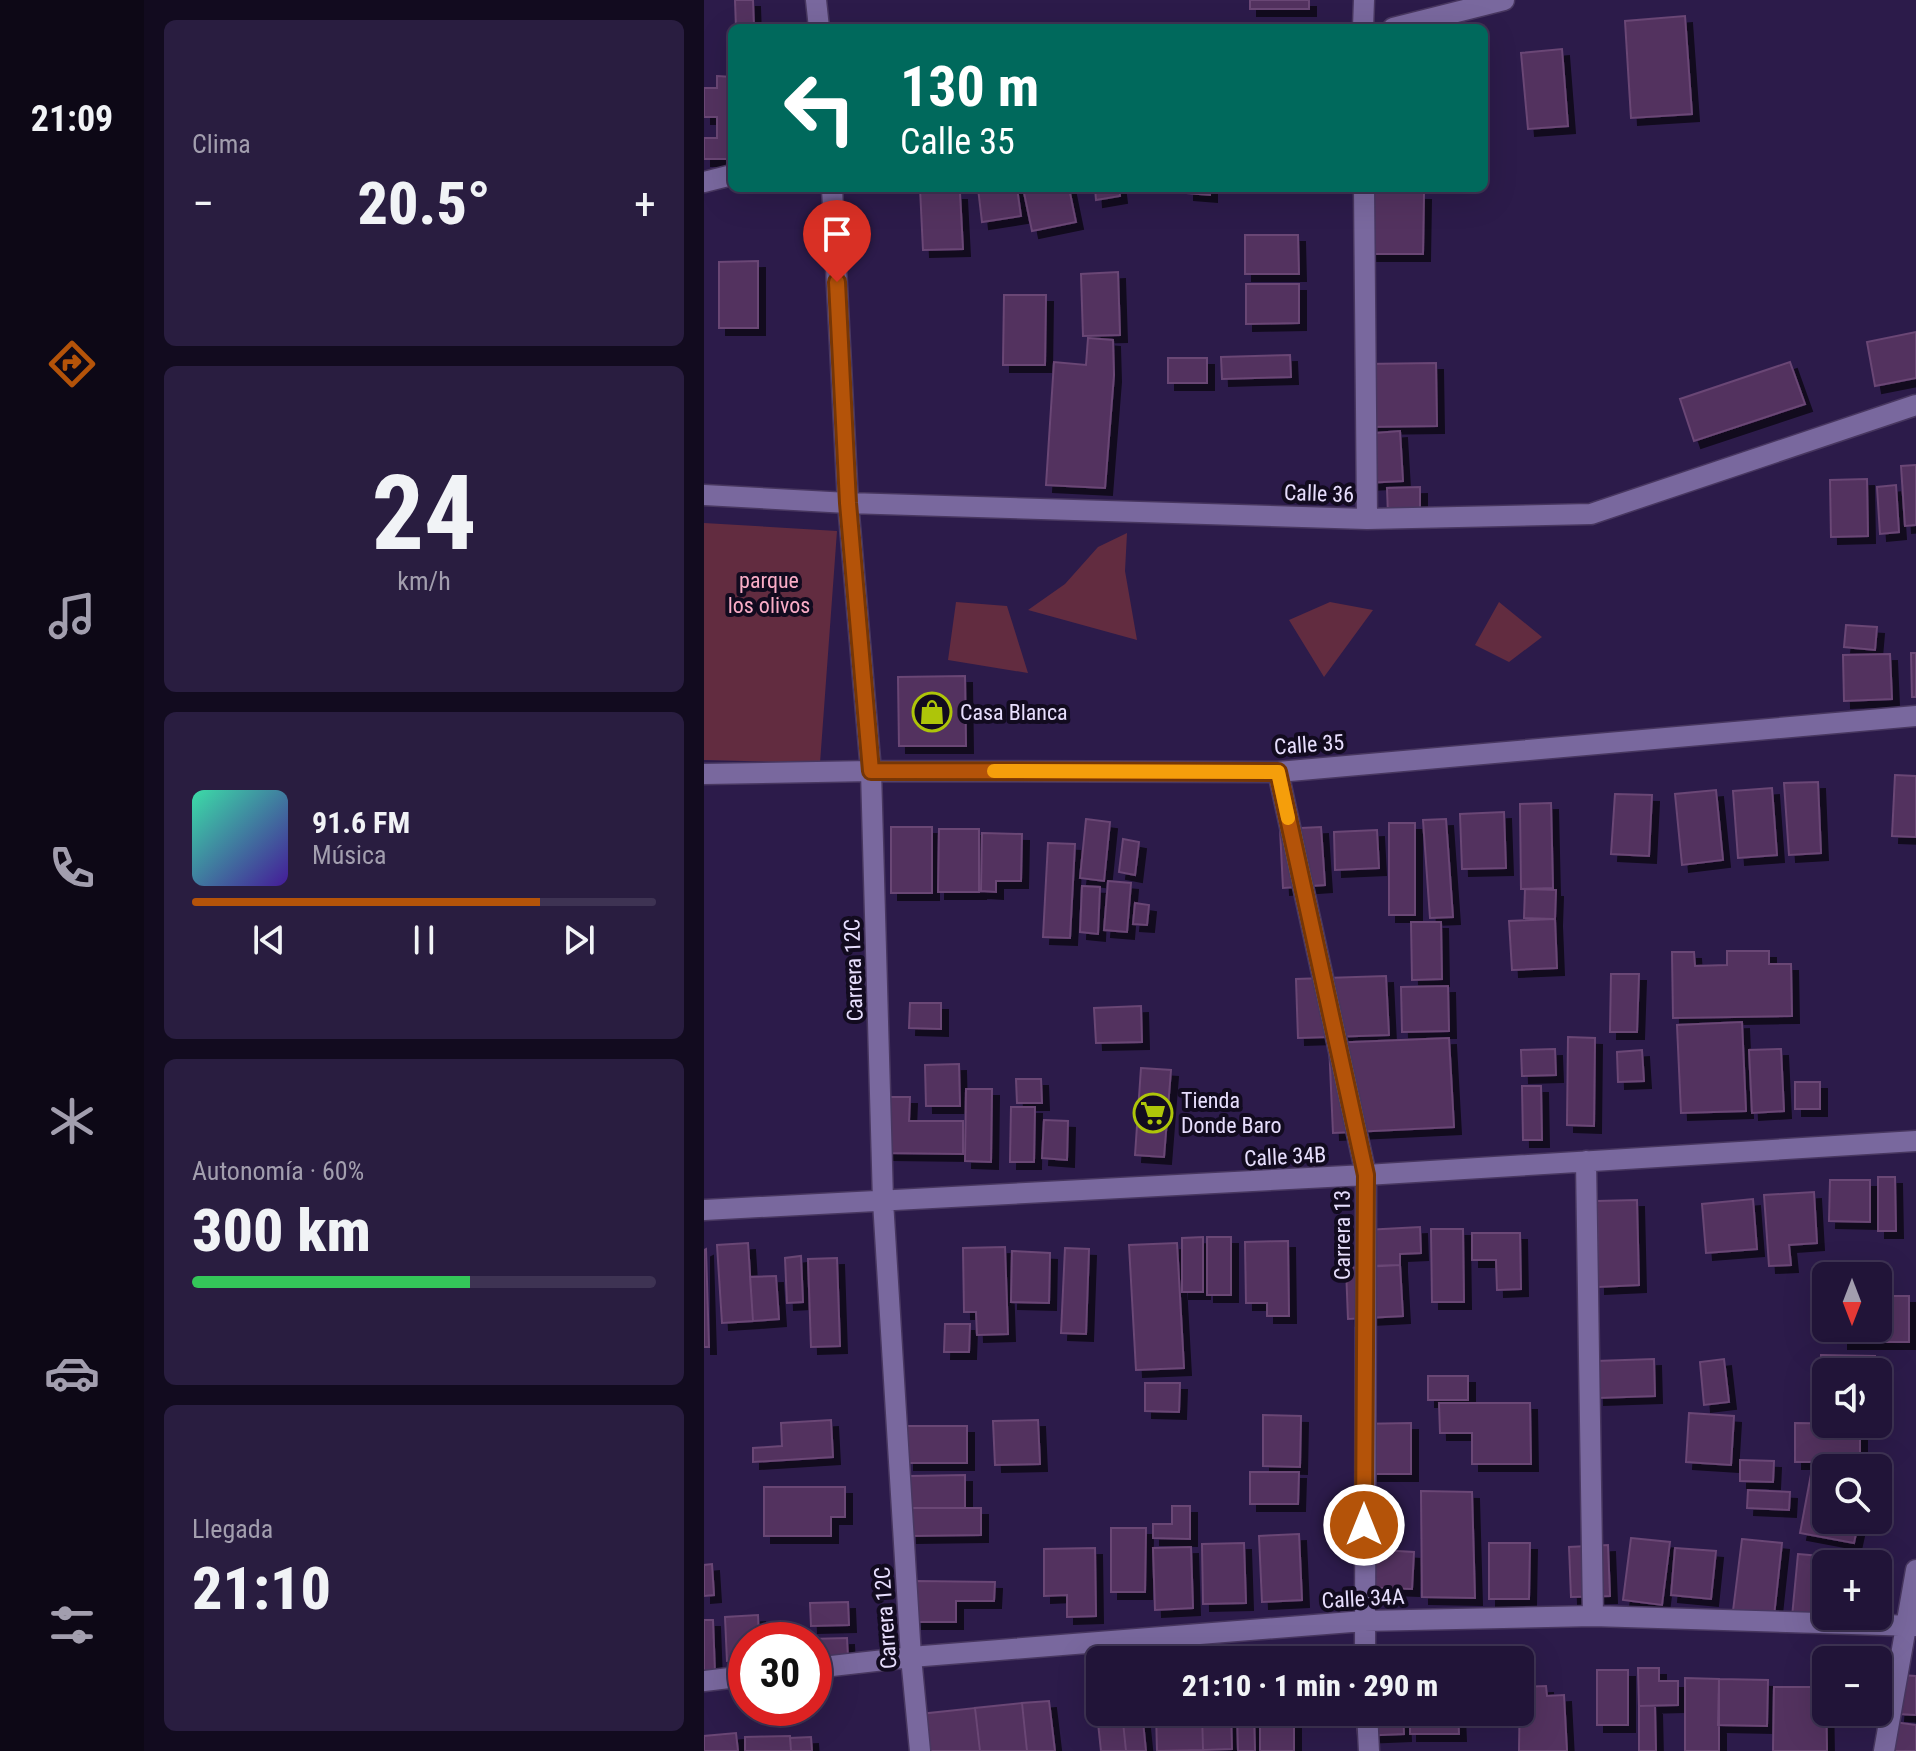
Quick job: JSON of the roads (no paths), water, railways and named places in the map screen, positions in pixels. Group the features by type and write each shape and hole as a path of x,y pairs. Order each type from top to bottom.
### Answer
{"street":[{"path":"816,0 819,24"},
{"path":"1363,24 1364,0"},
{"path":"1409,24 1504,0"},
{"path":"704,182 728,176"},
{"name":"Carrera 12C","path":"832,192 848,503 871,771 883,1201 911,1657 920,1751"},
{"path":"1364,192 1367,519"},
{"name":"Calle 36","path":"704,495 848,503 1367,519 1591,514 1916,405"},
{"name":"Calle 35","path":"704,774 871,771 1278,772 1916,716"},
{"name":"Carrera 13","path":"1278,772 1366,1175 1365,1646"},
{"name":"Calle 34B","path":"704,1210 1366,1175 1916,1141"},
{"path":"1586,1161 1593,1616"},
{"path":"1884,1751 1911,1626 1916,1570"},
{"name":"Calle 34A","path":"832,1666 1364,1621 1593,1616 1911,1626"},
{"path":"704,1681 728,1678"},
{"path":"1368,1726 1369,1751"}],"place":[{"name":"Casa Blanca","path":"932,712"},
{"name":"Tienda Donde Baro","path":"1153,1113"}],"park label":[{"name":"parque los olivos","path":"769,592"}]}
